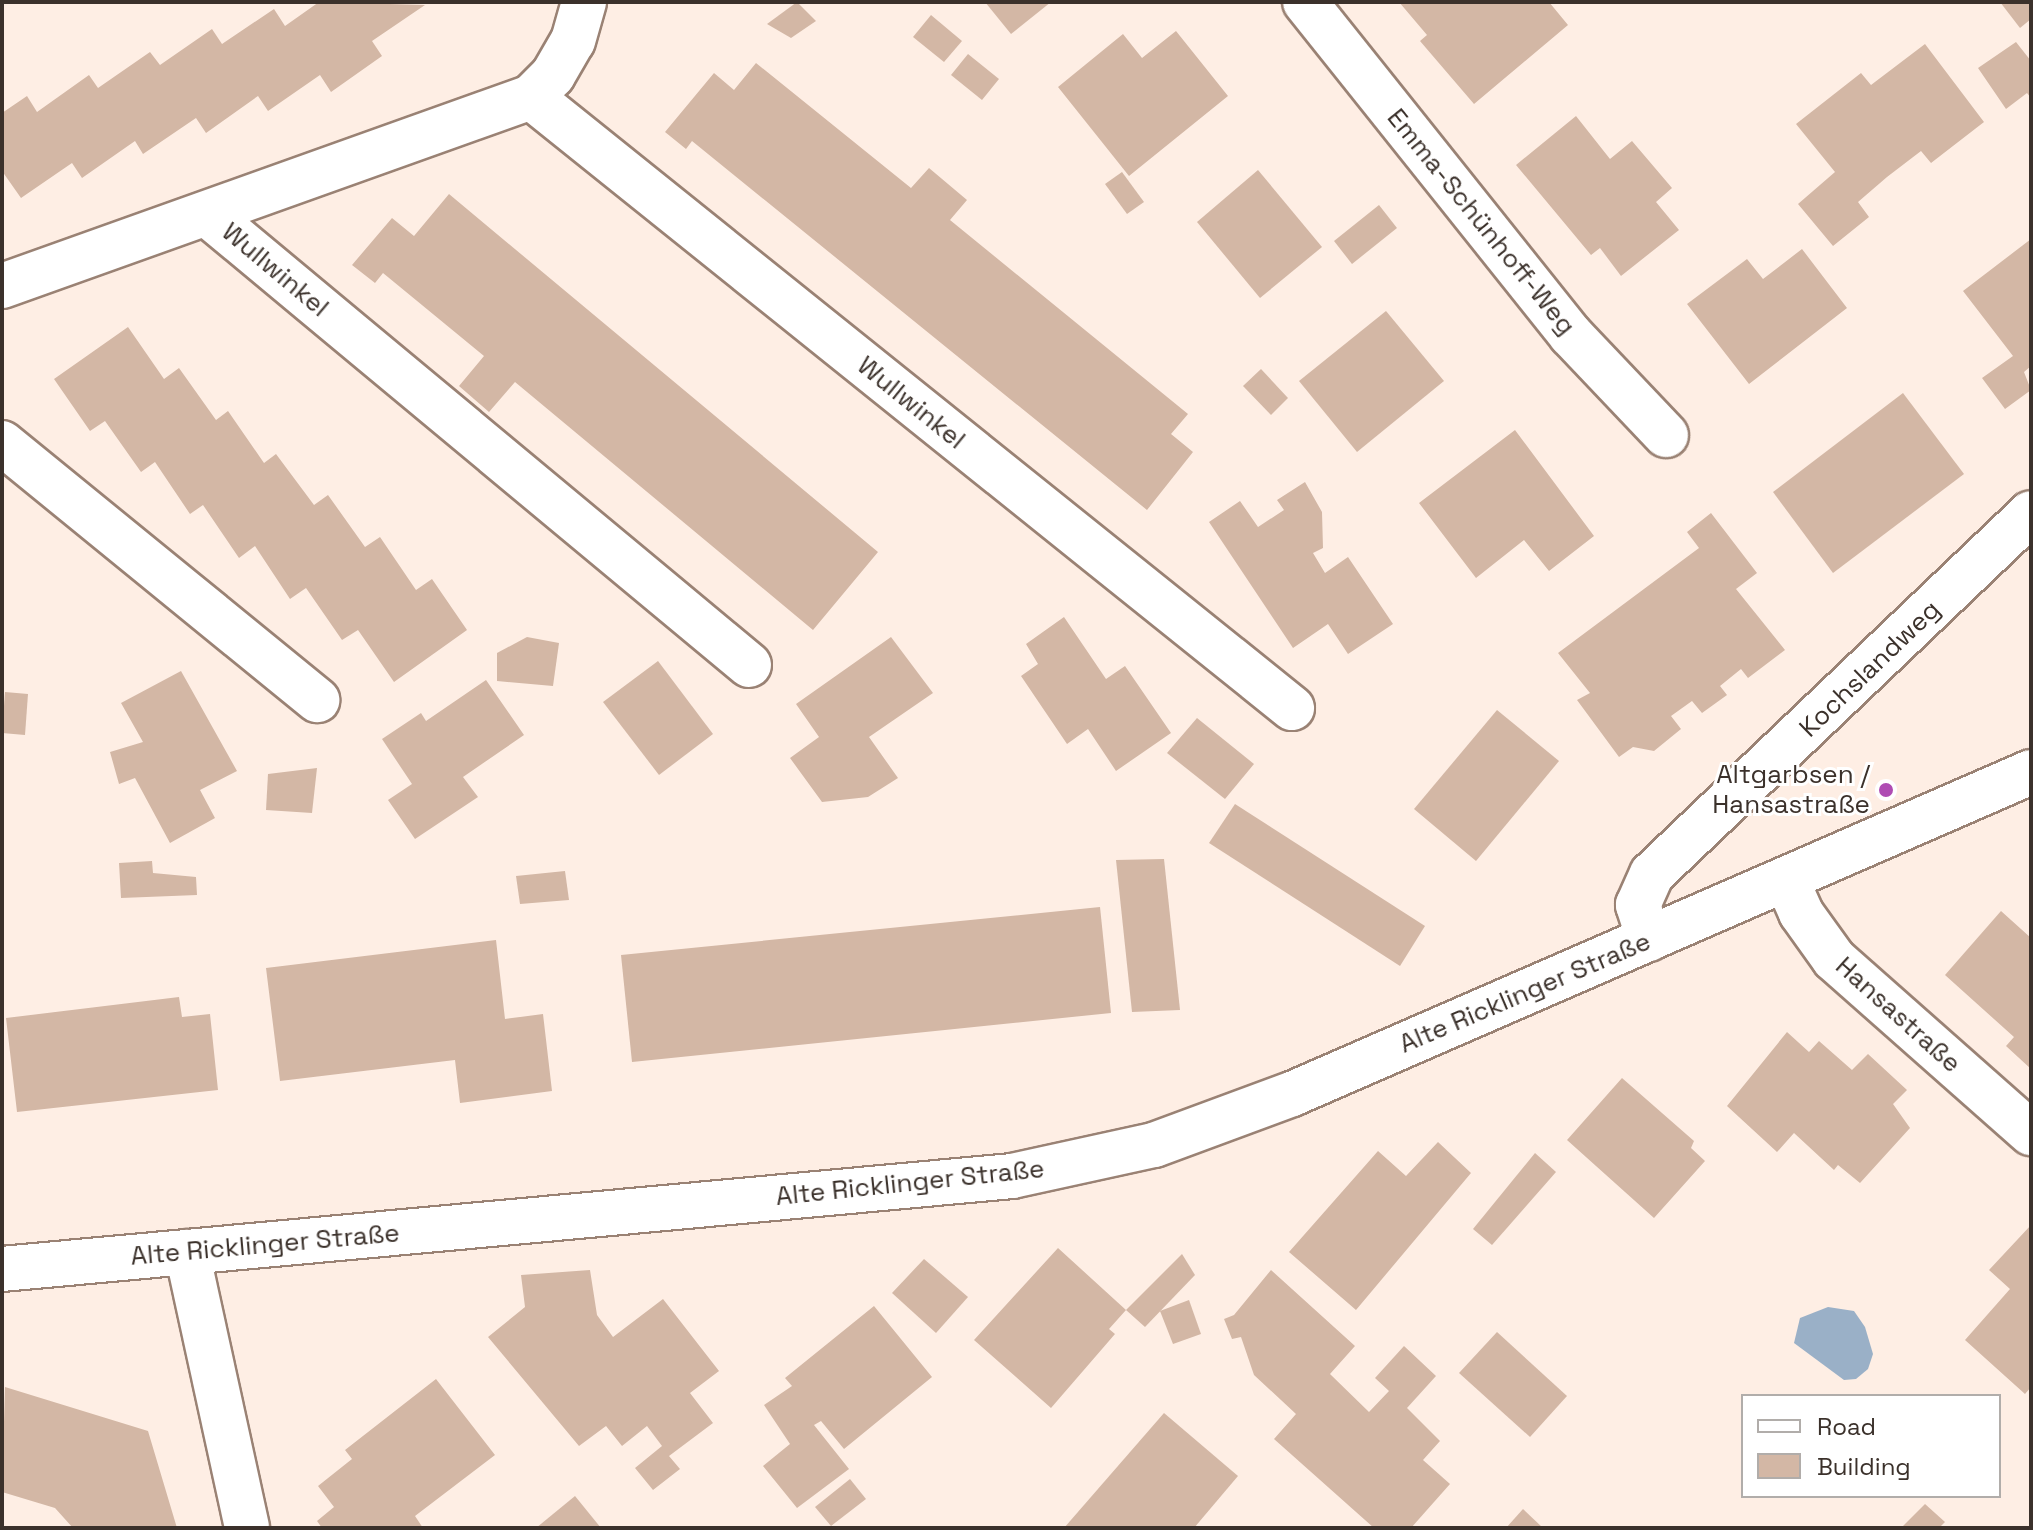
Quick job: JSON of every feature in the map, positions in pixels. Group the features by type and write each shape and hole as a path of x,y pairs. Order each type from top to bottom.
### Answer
{"street":[{"name":"Wullwinkel","path":"2,286 531,97 553,75 573,41 584,2"},
{"name":"Emma-Schünhoff-Weg","path":"1305,2 1571,335 1666,435"},
{"name":"Wullwinkel","path":"531,97 1292,708"},
{"name":"Wullwinkel","path":"207,214 749,665"},
{"path":"2,443 317,700"},
{"name":"Kochslandweg","path":"1649,939 1638,905 1652,874 2031,513"},
{"name":"Alte Ricklinger Straße","path":"2,1269 1026,1173 1154,1145 1292,1094 2031,772"},
{"name":"Hansastraße","path":"1786,879 1801,913 1834,959 2031,1133"},
{"path":"187,1252 247,1528"}],"water":[{"path":"1828,1307 1854,1311 1865,1327 1873,1354 1868,1369 1856,1379 1844,1380 1794,1343 1800,1318"}],"building":[{"path":"319,2 425,5 372,41 382,56 331,92 320,75 268,111 258,96 206,133 196,118 143,154 135,141 82,178 72,163 21,198 2,171 2,113 27,96 37,112 89,75 98,88 150,52 160,65 212,29 222,44 274,9 285,26"},
{"path":"797,2 816,21 791,38 767,24"},
{"path":"985,2 1051,2 1011,34"},
{"path":"1399,2 1549,2 1568,25 1474,104 1420,41 1427,35"},
{"path":"2000,2 2031,2 2031,19 2020,28"},
{"path":"931,15 962,41 944,62 913,37"},
{"path":"1176,31 1228,96 1129,176 1058,87 1123,34 1142,58"},
{"path":"2016,42 2031,61 2031,98 2027,93 2006,109 1978,68"},
{"path":"1925,44 1984,122 1931,163 1921,151 1887,177 1858,202 1869,217 1833,246 1798,204 1835,172 1796,124 1861,73 1871,85"},
{"path":"968,54 999,79 982,100 951,75"},
{"path":"756,63 911,188 929,168 967,200 950,220 1188,414 1171,434 1193,452 1147,510 692,141 686,149 665,132 714,73 734,90"},
{"path":"1576,116 1610,159 1632,141 1672,188 1656,202 1679,230 1621,276 1600,248 1591,255 1516,165"},
{"path":"1258,170 1322,247 1260,298 1197,222"},
{"path":"1122,172 1144,202 1127,214 1105,184"},
{"path":"449,194 878,552 813,630 515,382 489,412 459,386 484,356 383,273 375,283 352,265 392,218 414,236"},
{"path":"1379,205 1397,228 1352,264 1334,241"},
{"path":"2031,239 2031,366 2024,372 2031,390 2005,409 1982,378 2013,356 1963,291"},
{"path":"1802,249 1847,308 1749,384 1687,304 1747,259 1763,279"},
{"path":"1386,311 1444,381 1357,452 1299,381"},
{"path":"128,327 164,379 179,368 216,420 228,411 264,463 276,454 314,505 328,495 365,547 380,537 416,590 432,579 467,630 394,682 358,630 342,640 306,588 290,599 255,546 239,558 203,505 190,514 155,462 141,472 105,421 90,431 54,379"},
{"path":"1261,369 1288,398 1271,415 1243,386"},
{"path":"1903,393 1964,474 1833,573 1773,492"},
{"path":"1515,430 1594,536 1549,571 1524,540 1476,578 1419,503"},
{"path":"1305,482 1322,512 1323,548 1313,553 1325,573 1348,557 1393,624 1348,654 1328,624 1293,648 1209,522 1240,501 1258,527 1284,510 1277,500"},
{"path":"1711,513 1757,573 1736,589 1785,650 1748,678 1741,669 1720,686 1727,695 1702,713 1692,701 1671,716 1681,729 1654,751 1633,747 1619,757 1577,700 1590,693 1558,653 1699,548 1687,532"},
{"path":"1064,617 1106,679 1125,666 1171,733 1116,771 1088,729 1067,744 1021,676 1038,664 1026,644"},
{"path":"527,637 559,643 553,686 497,681 497,653"},
{"path":"891,637 933,693 869,737 898,778 868,797 822,802 790,758 819,737 796,704"},
{"path":"658,661 713,734 659,775 603,702"},
{"path":"181,671 237,771 200,790 215,818 170,843 135,778 119,784 110,752 143,742 121,703"},
{"path":"486,680 524,735 463,777 478,797 415,839 388,800 412,784 382,739 421,713 426,721"},
{"path":"5,692 28,694 25,735 2,733"},
{"path":"1497,710 1559,761 1476,861 1414,809"},
{"path":"1197,718 1254,764 1225,799 1167,753"},
{"path":"317,768 312,813 266,810 268,774"},
{"path":"1235,804 1425,926 1400,966 1209,843"},
{"path":"1164,859 1180,1010 1132,1012 1116,860"},
{"path":"152,861 153,873 196,877 197,895 121,898 119,863"},
{"path":"565,871 569,900 520,904 516,876"},
{"path":"1100,907 1111,1013 632,1062 621,955"},
{"path":"2001,911 2031,938 2031,1069 2006,1046 2014,1037 1945,975"},
{"path":"496,940 505,1019 543,1014 552,1091 460,1103 455,1060 280,1081 266,968"},
{"path":"179,997 182,1017 210,1014 218,1090 17,1112 6,1018"},
{"path":"1787,1032 1809,1052 1819,1041 1852,1070 1868,1054 1907,1090 1893,1104 1910,1128 1860,1183 1838,1165 1834,1170 1794,1133 1777,1152 1727,1106"},
{"path":"1622,1078 1694,1141 1691,1148 1705,1161 1654,1218 1567,1140"},
{"path":"1438,1142 1471,1173 1356,1310 1289,1252 1378,1151 1406,1176"},
{"path":"1535,1153 1556,1172 1492,1245 1473,1229"},
{"path":"2031,1225 2031,1387 2025,1394 1965,1340 2010,1289 1989,1270"},
{"path":"1058,1248 1126,1310 1109,1329 1115,1334 1051,1408 974,1340"},
{"path":"1182,1254 1195,1275 1145,1327 1126,1310"},
{"path":"924,1259 968,1297 936,1333 892,1293"},
{"path":"590,1270 597,1315 613,1337 663,1299 719,1371 690,1393 713,1423 669,1456 680,1469 653,1490 635,1468 662,1446 647,1426 622,1446 606,1426 579,1446 488,1337 525,1307 521,1275"},
{"path":"1271,1270 1355,1346 1330,1374 1369,1412 1389,1391 1375,1378 1404,1346 1436,1376 1407,1408 1440,1441 1423,1460 1450,1484 1411,1528 1374,1528 1274,1439 1296,1414 1254,1375 1241,1337 1232,1339 1224,1319 1234,1315"},
{"path":"1189,1300 1201,1334 1173,1344 1160,1311"},
{"path":"874,1306 932,1377 844,1449 821,1421 814,1425 849,1469 797,1508 763,1466 790,1444 764,1405 792,1386 785,1378"},
{"path":"1497,1332 1567,1396 1530,1437 1459,1373"},
{"path":"436,1379 495,1455 415,1516 423,1528 322,1528 317,1521 334,1507 318,1486 352,1459 345,1450"},
{"path":"5,1387 148,1431 177,1528 73,1528 55,1508 2,1492"},
{"path":"1164,1413 1238,1476 1194,1528 1064,1528"},
{"path":"850,1479 866,1499 831,1526 815,1507"},
{"path":"575,1496 601,1528 536,1528"},
{"path":"1925,1504 1945,1522 1939,1528 1901,1528"},
{"path":"1523,1509 1543,1528 1506,1528"}],"place":[{"name":"Altgarbsen / Hansastraße","path":"1886,790"}]}
